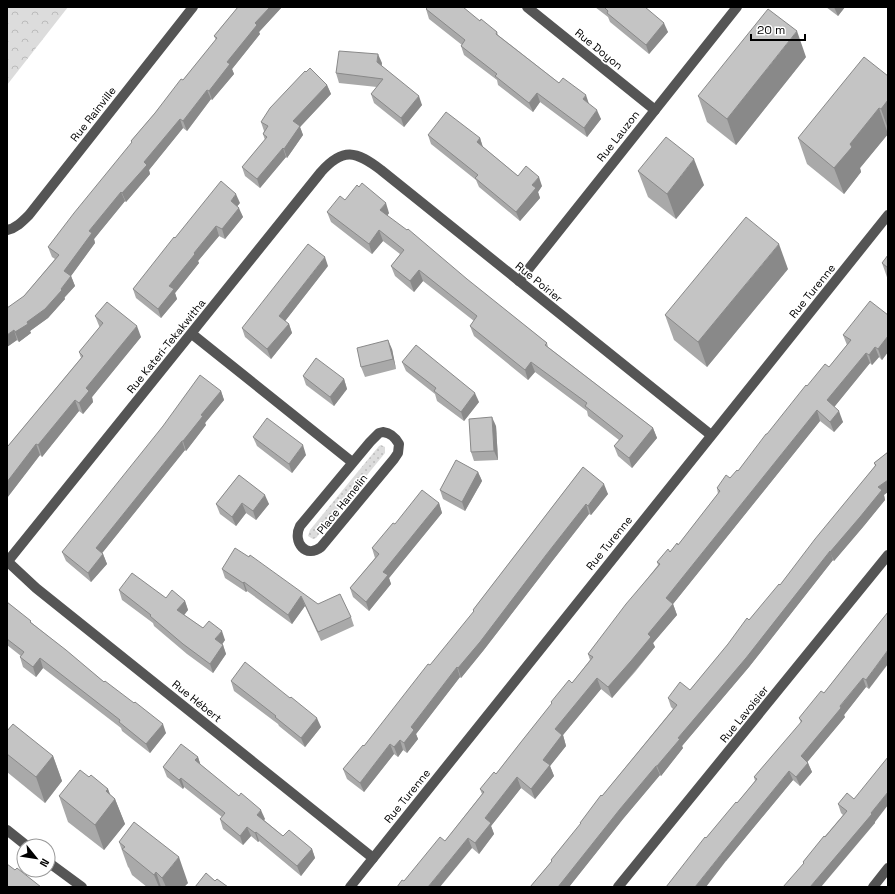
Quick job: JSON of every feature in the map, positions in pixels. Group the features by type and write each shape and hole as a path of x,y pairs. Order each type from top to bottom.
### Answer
{"street":[{"name":"Rue Rainville","path":"7,230 12,229 21,223 29,215 193,7"},
{"name":"Rue Doyon","path":"528,7 655,110"},
{"name":"Rue Lauzon","path":"519,281 737,7"},
{"name":"Rue Poirier","path":"348,155 364,158 377,167 711,436"},
{"name":"Rue Kateri-Tekakwitha","path":"7,561 192,334 321,172 333,159 348,155"},
{"name":"Rue Turenne","path":"350,887 888,215"},
{"name":"Place Hamelin","path":"192,334 352,462"},
{"name":"Place Hamelin","path":"388,432 396,438 399,444 399,448 394,459 327,542 317,550 307,551 299,543 297,538 300,526 352,462 379,433 388,432"},
{"name":"Rue Lavoisier","path":"618,887 888,555"},
{"name":"Rue Hébert","path":"7,561 36,588 373,858"},
{"path":"7,830 17,838"},
{"path":"56,868 82,887"},
{"path":"873,887 888,868"}],"green space":[{"path":"7,7 68,7 7,85"},
{"path":"381,445 385,447 385,453 316,538 313,539 308,536 310,530"}],"building":[{"path":"238,7 270,7 255,23 257,25 227,62 230,64 209,91 207,90 183,121 180,119 144,162 147,165 122,193 121,192 89,231 92,233 64,271 71,276 61,289 62,290 45,309 27,322 28,324 7,335 7,308 24,296 59,255 48,247 181,79 183,80 217,38 214,36"},
{"path":"428,7 463,7 480,21 481,19 497,32 496,34 559,83 563,78 586,95 583,99 597,110 584,128 537,93 529,103 495,76 497,74 461,46 465,40 426,9"},
{"path":"604,7 645,7 664,23 646,45 607,13 608,11"},
{"path":"768,9 797,31 727,119 698,96"},
{"path":"339,51 378,54 377,62 419,96 401,118 371,94 383,79 336,73"},
{"path":"864,57 888,76 888,100 881,109 879,108 850,144 852,147 834,168 798,138"},
{"path":"310,68 327,85 293,121 300,126 284,149 283,148 257,179 242,167 267,137 263,134 268,126 261,122 270,108 305,71 306,72"},
{"path":"446,112 480,138 477,142 518,176 526,166 539,177 532,185 536,188 516,212 475,178 478,175 428,135"},
{"path":"666,137 694,159 667,194 638,171"},
{"path":"221,181 236,194 231,201 239,208 222,229 216,226 194,253 195,254 169,286 174,289 158,309 133,289"},
{"path":"362,183 386,203 380,210 407,230 408,229 467,279 547,343 545,345 653,428 629,458 614,446 623,436 585,406 587,403 531,362 525,370 470,326 477,316 419,270 410,281 391,266 404,250 379,230 369,244 327,212 340,196 345,200 357,185 359,187"},
{"path":"746,217 779,244 698,342 665,315"},
{"path":"308,244 325,257 279,316 289,324 267,349 242,328"},
{"path":"888,255 888,268 882,263"},
{"path":"870,301 888,315 888,336 878,349 875,347 869,355 866,353 827,400 839,411 830,422 817,410 666,598 673,604 648,634 651,637 608,687 597,678 555,729 562,735 543,760 550,765 531,789 517,777 485,818 491,823 475,843 468,838 428,887 397,887 402,880 404,881 440,837 445,841 484,792 480,789 494,772 496,774 569,680 572,683 593,657 588,654 626,604 660,564 657,562 668,549 670,552 677,543 678,545 720,491 717,488 726,475 730,478 737,470 738,471 806,385 807,386 825,364 829,367 851,340 843,335"},
{"path":"107,302 137,326 86,388 89,391 79,403 75,400 38,445 36,444 7,482 7,446 83,356 79,352 103,323 95,316"},
{"path":"388,340 393,359 361,367 357,348"},
{"path":"416,345 475,393 461,412 434,391 436,388 402,362"},
{"path":"316,358 344,379 330,397 303,376"},
{"path":"200,375 221,391 201,415 203,416 96,548 103,554 88,573 62,552 163,426"},
{"path":"492,417 494,451 471,452 469,419"},
{"path":"267,418 303,445 289,464 253,437"},
{"path":"888,452 888,480 878,487 882,490 830,551 746,658 678,738 680,739 620,809 558,887 530,887 552,861 551,860 581,823 601,795 602,796 677,705 668,698 680,682 690,690 728,644 747,618 749,620 779,584 780,585 815,539 876,465 874,463"},
{"path":"456,460 478,472 462,502 440,490"},
{"path":"583,467 604,484 588,506 586,504 480,642 458,668 457,667 411,727 414,730 404,743 400,740 394,747 390,744 360,783 343,769 363,745 364,746 428,664 430,665 474,611 473,610"},
{"path":"239,475 265,495 253,511 242,503 232,517 216,504"},
{"path":"422,490 439,503 383,572 388,575 366,602 350,588 379,554 372,548 393,523 395,524"},
{"path":"235,548 249,557 250,555 318,604 340,594 351,617 318,632 301,596 288,615 244,582 243,583 222,569"},
{"path":"132,573 166,598 172,590 185,601 177,610 203,628 209,621 222,631 215,639 223,645 210,664 183,644 150,616 151,615 119,590"},
{"path":"7,602 104,682 105,681 134,703 135,702 163,724 146,744 119,722 120,720 40,658 33,667 20,657 24,652 7,639"},
{"path":"888,612 888,650 866,680 863,678 840,706 841,708 801,756 808,763 796,777 789,771 695,887 666,887 705,837 706,838 757,779 754,777 802,721 799,718 821,691 824,693"},
{"path":"245,662 317,718 301,738 275,717 276,716 231,681"},
{"path":"13,724 53,756 36,777 7,754 7,731"},
{"path":"181,744 198,757 195,760 239,796 241,793 261,810 257,815 283,836 289,830 312,849 297,866 256,832 255,833 247,827 240,836 220,819 225,813 181,778 179,780 163,767"},
{"path":"888,757 888,792 871,813 872,814 810,887 783,887 804,863 803,862 824,836 825,837 847,811 838,804 847,793 854,799"},
{"path":"80,770 89,777 91,775 108,789 106,791 115,799 95,825 59,796"},
{"path":"134,822 179,857 162,878 156,872 154,875 122,849 125,847 119,842"},
{"path":"7,864 15,870 16,869 16,878 30,878 41,887 7,887"},
{"path":"206,873 215,881 217,879 228,887 195,887"}]}
